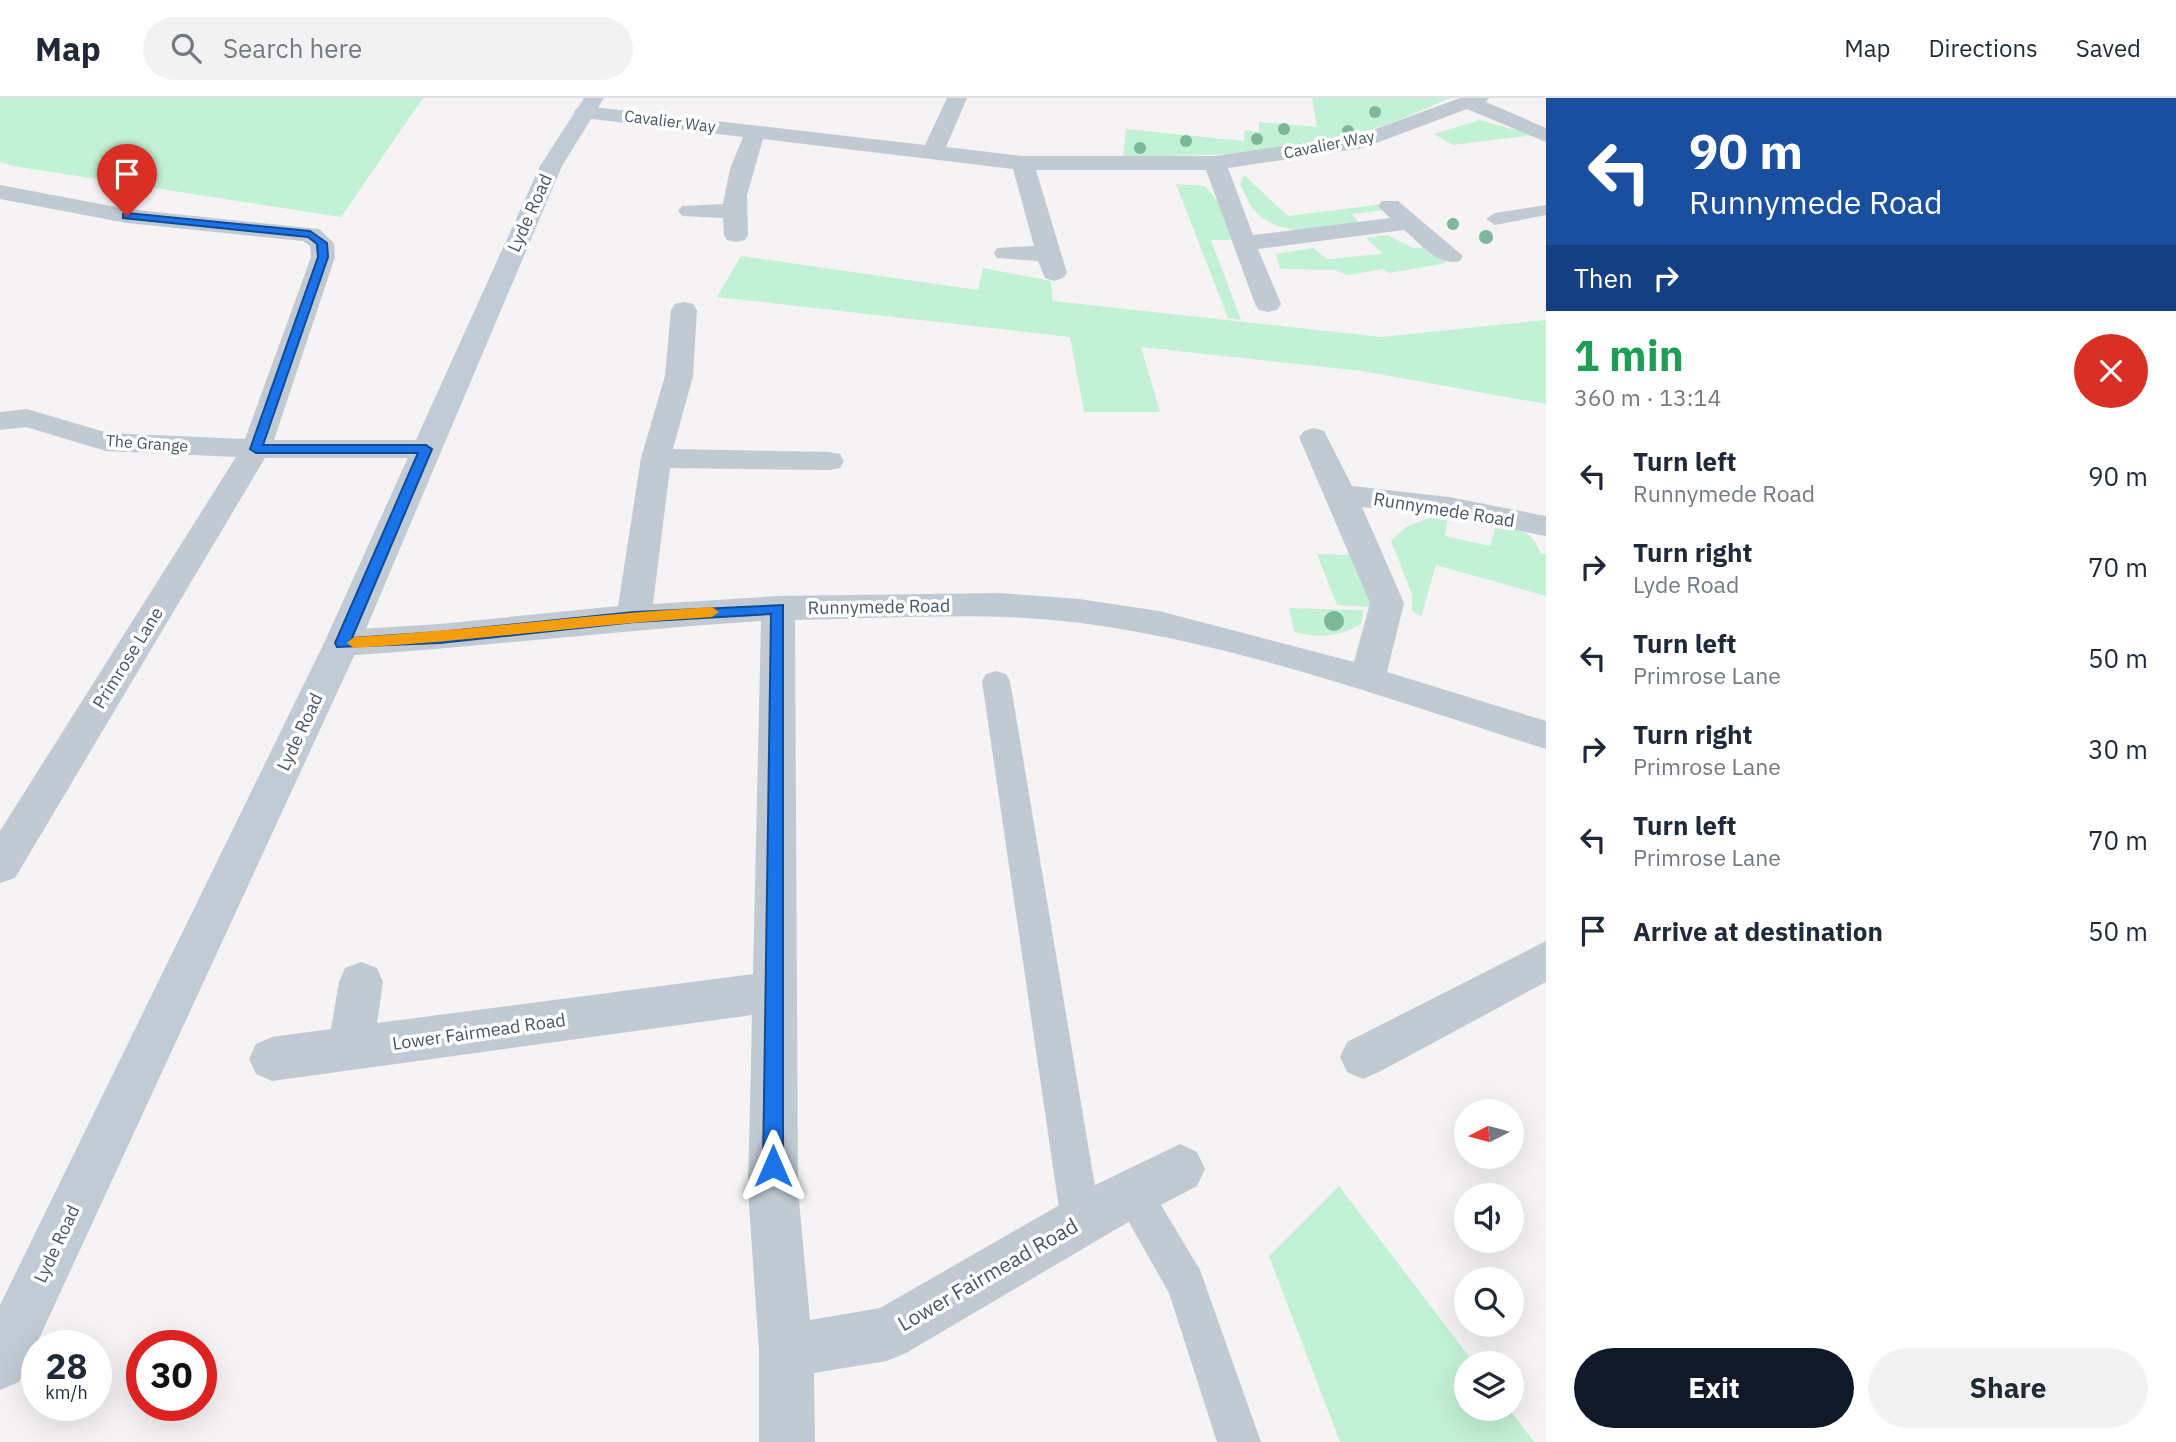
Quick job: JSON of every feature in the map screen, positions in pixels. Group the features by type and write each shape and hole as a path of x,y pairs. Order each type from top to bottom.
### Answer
{"street":[{"path":"933,152 957,98"},
{"path":"1475,100 1546,136"},
{"name":"Cavalier Way","path":"589,105 756,131 1023,163 1215,163 1363,141 1475,100"},
{"name":"Lyde Road","path":"0,1363 342,643 551,166 589,105"},
{"path":"736,235 732,211 740,168 756,131"},
{"path":"1006,253 1050,264 1023,163"},
{"path":"1215,163 1268,304"},
{"name":"Primrose Lane","path":"0,192 127,216 310,234 322,243 323,257 256,449 16,812 0,866"},
{"path":"1389,205 1451,256"},
{"path":"690,211 732,211"},
{"path":"1244,244 1410,222"},
{"path":"634,617 656,457 679,376 684,310"},
{"name":"The Grange","path":"0,421 27,418 106,442 256,449"},
{"name":"Runnymede Road","path":"1314,438 1387,603 1367,679"},
{"path":"256,449 426,449"},
{"path":"656,457 829,461"},
{"name":"Runnymede Road","path":"1341,495 1449,507 1546,526"},
{"name":"Runnymede Road","path":"342,643 440,638 634,617 778,608 999,606 1079,611 1159,623 1367,679 1546,734"},
{"path":"778,608 773,1191 786,1351 787,1442"},
{"path":"1363,1056 1546,960"},
{"path":"351,1049 361,982"},
{"name":"Lower Fairmead Road","path":"272,1059 773,992"},
{"name":"Lower Fairmead Road","path":"786,1351 887,1334 1081,1222 1180,1169"}],"lane":[{"path":"1494,219 1546,210"},
{"path":"996,681 1081,1222"},
{"path":"1132,1194 1186,1284 1239,1442"}],"green space":[{"path":"0,98 423,98 341,217 0,162"},
{"path":"1312,98 1450,98 1354,135 1289,148 1188,156 1123,156 1126,129 1244,141 1245,130 1259,132 1259,122 1317,127"},
{"path":"1480,120 1533,135 1453,145 1434,134"},
{"path":"1244,175 1288,216 1384,204 1390,209 1352,214 1362,226 1306,231 1279,226 1266,221 1249,202 1240,184"},
{"path":"1176,184 1205,186 1218,202 1232,240 1211,240 1241,320 1228,318"},
{"path":"1387,235 1413,248 1426,247 1447,263 1389,273 1383,269 1348,275 1334,270 1280,269 1276,254 1313,248 1327,259 1383,254 1366,238"},
{"path":"741,256 978,290 983,268 1051,281 1053,301 1381,337 1546,320 1546,404 1362,371 1141,347 1160,412 1084,412 1070,337 717,297"},
{"path":"1432,517 1448,517 1445,536 1490,546 1496,526 1528,535 1540,553 1546,554 1546,596 1436,565 1421,617 1412,610 1412,594 1391,541 1406,527"},
{"path":"1317,554 1361,555 1373,607 1337,605"},
{"path":"1289,608 1364,610 1361,624 1345,632 1320,636 1294,632"},
{"path":"1339,1186 1465,1351 1454,1351 1454,1421 1518,1421 1534,1442 1340,1442 1269,1256"}],"slow traffic":[{"path":"354,643 440,638 634,617 712,612"}],"route":[{"path":"127,216 310,234 322,243 323,257 256,449 426,449 342,643 440,638 634,617 778,608 773,1166"}]}
